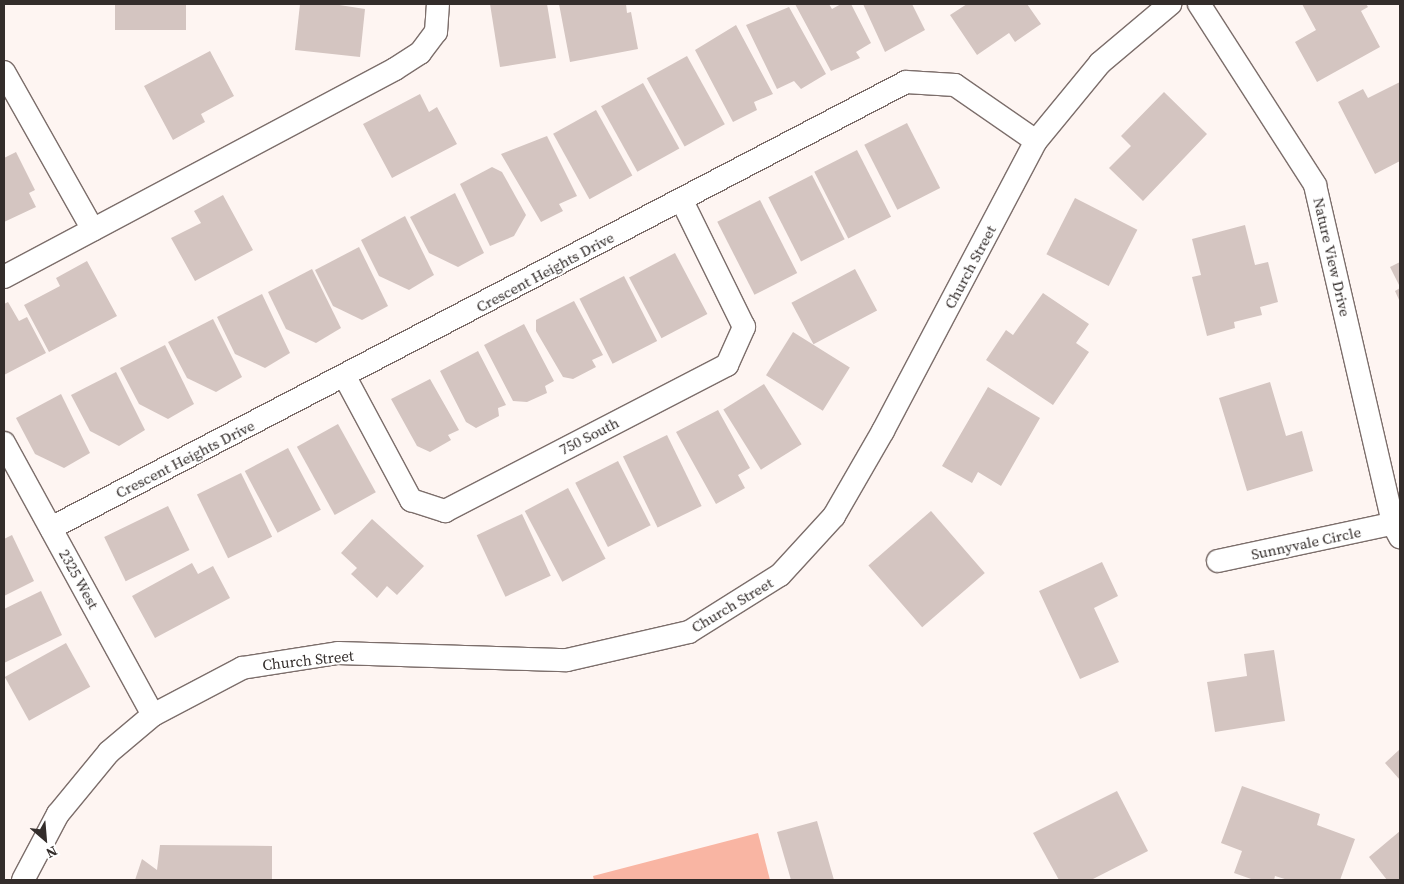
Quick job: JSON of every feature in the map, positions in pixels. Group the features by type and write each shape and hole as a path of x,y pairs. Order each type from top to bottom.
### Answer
{"street":[{"path":"4,277 395,69 420,53 436,32 438,4"},
{"name":"Church Street","path":"23,880 58,814 109,752 153,715 242,668 338,653 567,660 689,632 780,575 834,516 888,422 1036,142 1100,63 1170,4"},
{"name":"Nature View Drive","path":"1199,4 1315,185 1398,527"},
{"name":"Crescent Heights Drive","path":"51,528 682,201 906,82 955,85 1036,142"},
{"path":"7,84 93,230"},
{"name":"750 South","path":"345,376 411,500 445,511 728,365 744,326 682,201"},
{"name":"2325 West","path":"4,443 153,715"},
{"name":"Sunnyvale Circle","path":"1218,562 1398,527"}],"shaded area":[{"path":"758,833 770,880 594,880 593,876"}],"building":[{"path":"115,4 186,4 186,30 115,30"},
{"path":"300,4 333,4 365,9 360,57 295,50"},
{"path":"490,4 547,4 556,58 500,67"},
{"path":"559,4 626,4 627,13 631,12 638,49 570,62"},
{"path":"795,4 829,4 832,9 841,4 851,4 871,43 856,52 860,58 831,71"},
{"path":"863,4 912,4 925,30 885,52"},
{"path":"967,4 1027,4 1041,24 1015,42 1009,33 977,55 950,15"},
{"path":"1302,4 1366,4 1368,7 1361,11 1380,47 1317,82 1295,42 1316,30"},
{"path":"789,7 826,74 801,89 794,81 777,89 746,25"},
{"path":"736,25 773,94 754,102 757,110 733,122 695,50"},
{"path":"210,51 234,96 201,114 205,122 173,140 144,86"},
{"path":"687,56 725,124 685,147 647,78"},
{"path":"1400,82 1400,161 1375,174 1338,102 1363,89 1368,98"},
{"path":"643,83 679,149 637,172 601,106"},
{"path":"1164,92 1207,134 1143,201 1109,168 1131,146 1121,136"},
{"path":"420,94 429,112 437,107 457,144 392,178 363,124"},
{"path":"596,110 632,176 590,199 553,134"},
{"path":"907,123 940,188 897,210 864,145"},
{"path":"547,136 577,196 559,204 563,211 541,222 501,154"},
{"path":"857,150 891,217 848,239 814,172"},
{"path":"16,152 35,190 29,193 36,207 4,222 4,158"},
{"path":"492,167 502,172 526,215 514,236 490,246 460,184"},
{"path":"812,175 845,239 801,261 768,197"},
{"path":"455,193 484,253 458,267 429,253 410,217"},
{"path":"223,195 253,250 195,281 171,238 201,223 194,211"},
{"path":"1075,198 1137,230 1109,286 1046,254"},
{"path":"760,200 797,273 754,295 717,222"},
{"path":"405,216 434,275 409,290 379,276 361,240"},
{"path":"1245,225 1255,265 1268,262 1278,302 1260,307 1262,315 1234,322 1235,328 1207,336 1192,277 1201,275 1192,239"},
{"path":"359,247 388,306 362,320 333,306 315,270"},
{"path":"675,253 707,314 661,338 629,277"},
{"path":"87,261 117,316 49,352 24,305 60,286 56,278"},
{"path":"1400,262 1400,287 1390,267"},
{"path":"312,269 341,328 316,343 286,329 268,292"},
{"path":"855,269 877,310 813,344 791,303"},
{"path":"624,276 657,341 613,364 579,299"},
{"path":"1400,288 1400,302 1395,291"},
{"path":"1043,293 1089,324 1076,343 1089,352 1053,405 986,360 1006,330 1013,335"},
{"path":"262,294 290,353 265,368 235,354 217,317"},
{"path":"574,301 603,355 592,360 596,367 573,379 563,377 536,331 536,320"},
{"path":"8,302 19,321 27,317 46,353 4,375 4,304"},
{"path":"213,319 242,377 216,392 187,378 168,342"},
{"path":"524,324 554,381 545,386 547,393 527,402 513,401 484,345"},
{"path":"793,332 850,368 823,411 766,375"},
{"path":"165,345 194,404 168,419 139,404 120,368"},
{"path":"478,351 506,405 498,408 499,416 476,428 466,422 440,371"},
{"path":"116,372 145,430 119,446 90,431 71,395"},
{"path":"430,379 459,430 448,435 451,440 430,452 417,446 391,399"},
{"path":"1270,382 1286,436 1302,431 1313,471 1247,491 1219,398"},
{"path":"764,384 802,444 761,470 723,409"},
{"path":"988,387 1040,418 1001,486 978,472 972,483 942,466"},
{"path":"61,394 90,453 64,468 35,454 16,418"},
{"path":"718,410 750,468 738,475 745,488 716,504 676,432"},
{"path":"338,424 376,492 335,515 297,447"},
{"path":"667,435 702,506 658,527 623,456"},
{"path":"288,448 321,510 278,533 245,471"},
{"path":"618,461 651,525 608,547 575,483"},
{"path":"241,473 272,537 228,558 197,494"},
{"path":"568,488 606,559 562,582 525,511"},
{"path":"168,506 189,550 126,581 104,537"},
{"path":"931,511 985,573 922,627 868,565"},
{"path":"522,514 551,576 505,597 477,535"},
{"path":"372,519 424,566 397,595 387,586 377,598 351,574 357,568 341,553"},
{"path":"12,535 34,581 4,596 4,539"},
{"path":"1102,562 1118,596 1094,608 1119,662 1080,679 1039,591"},
{"path":"192,563 198,574 213,566 230,598 155,638 132,596"},
{"path":"41,591 62,635 4,663 4,609"},
{"path":"66,643 90,687 29,721 5,677"},
{"path":"1274,650 1285,721 1215,732 1207,682 1247,676 1244,654"},
{"path":"1400,749 1400,780 1385,763"},
{"path":"1242,786 1320,814 1317,825 1355,839 1340,880 1288,880 1275,876 1274,880 1254,880 1234,873 1242,851 1221,843"},
{"path":"1117,791 1148,851 1091,880 1059,880 1033,833"},
{"path":"817,821 834,880 791,880 777,832"},
{"path":"1400,831 1400,880 1387,880 1369,857"},
{"path":"160,845 272,846 272,880 135,880 142,859 157,870"}]}
